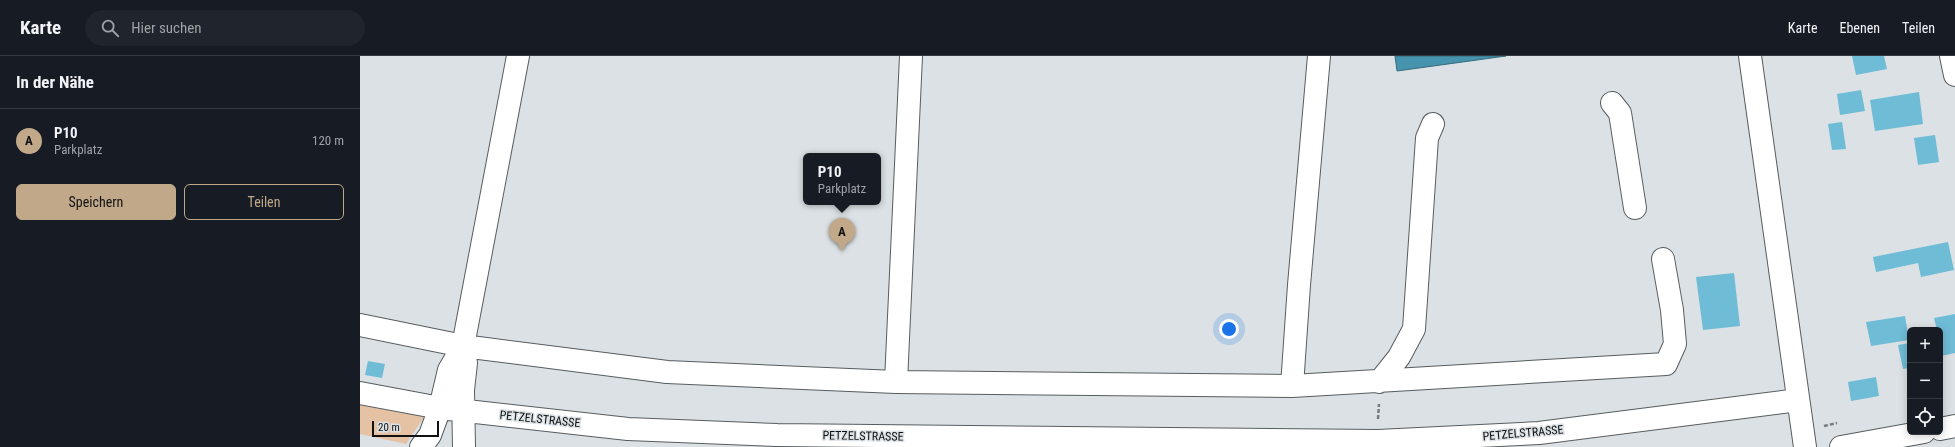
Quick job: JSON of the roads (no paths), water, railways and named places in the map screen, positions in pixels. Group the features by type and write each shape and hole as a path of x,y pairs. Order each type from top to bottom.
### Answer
{"street":[{"path":"421,447 430,435 440,408 449,370 463,346 518,56"},
{"path":"896,382 912,56"},
{"path":"1292,386 1299,285 1319,56"},
{"path":"1750,56 1805,447"},
{"path":"1612,103 1620,113 1635,208"},
{"path":"1379,382 1399,357 1414,329 1427,138 1433,124"},
{"path":"360,325 463,346 667,372 896,382 1292,386 1379,382 1666,364 1675,344 1672,310 1663,259"},
{"path":"463,346 466,363 463,411 464,447"},
{"name":"PETZELSTRASSE","path":"360,393 440,408 628,429 777,435 1378,441 1539,433 1798,400"},
{"path":"1943,428 1955,426"},
{"path":"1841,447 1907,435"}],"water":[{"path":"1395,56 1506,56 1397,71"}],"place":[{"name":"P10","path":"842,251"}]}
